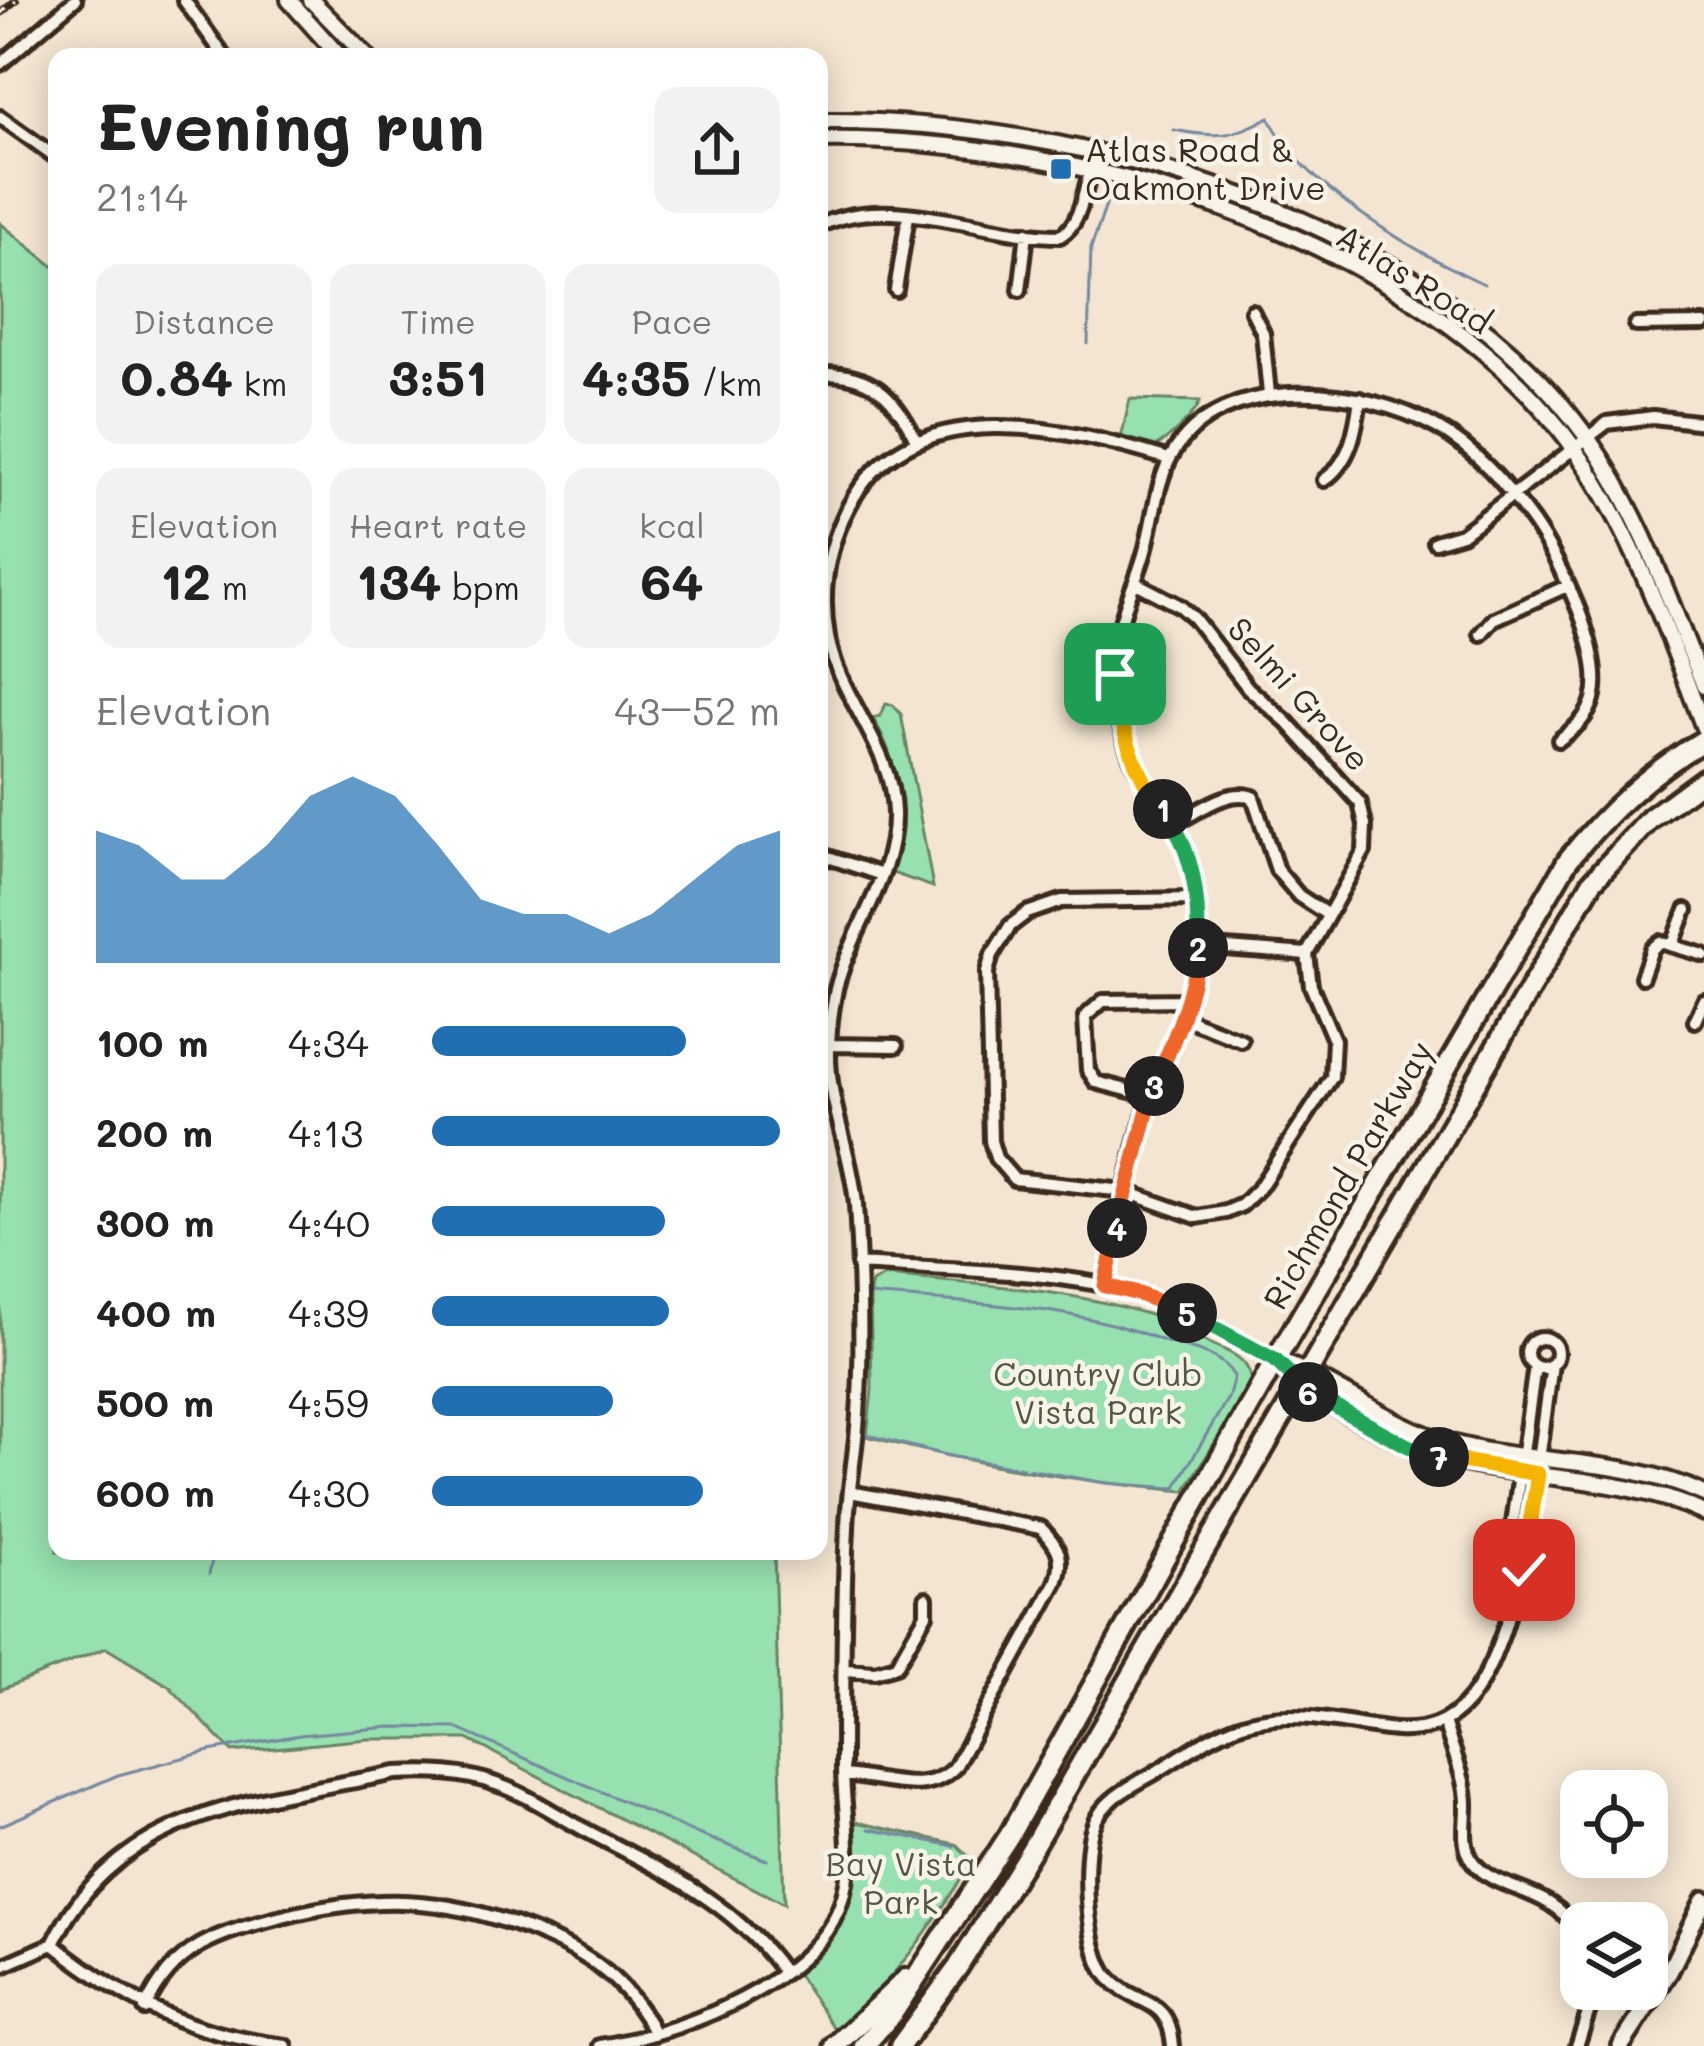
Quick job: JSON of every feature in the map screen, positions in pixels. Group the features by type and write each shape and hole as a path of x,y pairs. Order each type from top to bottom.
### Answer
{"highway":[{"name":"Richmond Parkway","path":"864,2046 893,2014 936,1951 1021,1815 1275,1360 1568,860 1626,795 1704,740"},
{"name":"Richmond Parkway","path":"900,2046 958,1967 1032,1848 1592,883 1652,818 1704,779"},
{"path":"835,2046 936,1951"}],"main road":[{"path":"1621,2046 1669,1972 1704,1900"}],"street":[{"path":"0,64 75,0"},
{"path":"184,0 219,48"},
{"path":"289,0 332,48"},
{"path":"311,0 358,48"},
{"path":"0,117 48,152"},
{"name":"Atlas Road","path":"828,121 953,127 1097,151 1206,183 1292,218 1384,264 1446,302 1536,374 1587,437 1642,530 1704,686"},
{"name":"Atlas Road","path":"828,140 951,145 1089,168 1193,198 1285,235 1436,317 1498,365 1573,448 1634,554 1704,728"},
{"path":"828,222 870,211 1060,236 1071,231 1097,151"},
{"path":"896,290 908,216"},
{"path":"1020,290 1027,233"},
{"path":"1252,311 1263,333 1269,394"},
{"path":"1636,325 1704,324"},
{"path":"828,375 853,376 882,389 903,412 916,440"},
{"path":"1105,1286 1124,1191 1150,1096 1190,1000 1198,946 1198,898 1186,849 1134,762 1117,703 1116,648 1169,459 1199,422 1269,394 1360,399 1398,407 1439,428 1478,457 1513,495 1554,556 1586,633 1596,688 1584,719 1559,740"},
{"path":"1324,480 1334,473 1348,449 1360,399"},
{"path":"1435,542 1462,534 1607,423 1676,418 1704,424"},
{"path":"828,562 858,489 877,465 916,440 967,429 1023,428 1108,441 1169,459"},
{"name":"Selmi Grove","path":"1136,583 1194,618 1248,688 1287,722 1360,803 1364,851 1307,954"},
{"path":"1481,634 1494,620 1567,586"},
{"path":"600,2046 656,2034 711,2012 784,1973 821,1938 843,1900 850,1859 843,1775 844,1670 850,1492 859,1405 858,1264 852,1172 841,1141 829,1045 837,986 882,875 892,844 894,812 880,749 839,672 828,638"},
{"path":"1174,824 1227,796 1253,797 1277,870 1299,896 1328,915"},
{"path":"828,857 882,875"},
{"path":"1198,898 1044,905 1010,926 987,972 991,1141 996,1158 1014,1179 1124,1191 1198,1217 1242,1205 1260,1187 1332,1077 1334,1040 1311,986 1307,954 1198,946"},
{"path":"1670,943 1686,910"},
{"path":"1642,977 1653,947 1670,943 1704,956"},
{"path":"1150,1096 1096,1082 1088,1070 1084,1017 1103,1001 1190,1000"},
{"path":"1695,1022 1704,1001"},
{"path":"1184,1018 1241,1040"},
{"path":"829,1045 896,1046"},
{"path":"858,1264 1105,1286 1177,1307 1275,1360 1408,1446 1450,1460 1634,1488 1704,1513"},
{"path":"1173,2046 1168,2018 1149,2001 1110,1980 1092,1951 1093,1826 1102,1810 1124,1790 1248,1722 1312,1718 1402,1730 1445,1724 1481,1688 1503,1635 1514,1582 1524,1570 1556,1347 1548,1340 1538,1339 1527,1352 1534,1366 1507,1567 1514,1582"},
{"path":"1534,1366 1552,1364"},
{"path":"1302,1378 1429,1436 1470,1447 1634,1470 1704,1494"},
{"path":"843,1775 908,1784 945,1778 1056,1583 1062,1560 1041,1528 850,1492"},
{"path":"844,1670 875,1672 896,1666 926,1614 926,1598"},
{"path":"1445,1724 1466,1792 1465,1845 1471,1859 1485,1873 1551,1901 1560,1911"},
{"path":"0,1967 53,1945 77,1902 112,1862 177,1824 229,1808 424,1771 500,1785 691,1886 739,1921 784,1973"},
{"path":"145,2008 158,1979 196,1946 223,1934 316,1909 400,1900 468,1908 567,1945 589,1957 631,1995 656,2034"},
{"path":"53,1945 145,2008 218,2035 286,2046"},
{"path":"1577,2046 1590,2010"}],"green space":[{"path":"0,223 48,262 48,1560 774,1560 784,1904 467,1739 368,1739 232,1752 169,1686 106,1648 0,1690"},
{"path":"1130,399 1200,401 1179,428 1151,447 1121,438"},
{"path":"886,704 901,714 933,887 892,873 885,865 896,857 900,821 894,768 873,718 880,716"},
{"name":"Country Club Vista Park","path":"885,1276 1052,1293 1150,1315 1238,1357 1251,1384 1185,1491 1024,1471 867,1436 872,1389 870,1291 872,1283"},
{"name":"Bay Vista Park","path":"852,1821 956,1844 972,1860 912,1951 836,2031 796,1973 827,1939 846,1905 854,1867"}],"waterway":[{"path":"1174,130 1223,134 1269,117 1284,143 1333,192 1426,255 1484,284"},
{"path":"1088,344 1091,248 1111,191"},
{"path":"867,1295 1054,1312 1126,1328 1220,1361 1234,1376 1229,1396 1174,1490"},
{"path":"868,1435 949,1456 1023,1468"},
{"path":"1028,1469 1105,1483 1175,1488"},
{"path":"209,1574 212,1560"},
{"path":"0,1826 118,1775 209,1751 300,1735 391,1727 456,1728 767,1860"},
{"path":"869,1829 954,1846"}],"railway":[{"path":"0,14 16,0"}],"place":[{"name":"Atlas Road & Oakmont Drive","path":"1061,169"}],"route":[{"path":"1115,674 1117,703 1134,762 1186,849 1198,898 1198,946 1194,986 1184,1018 1150,1096 1136,1143 1105,1286 1177,1307 1275,1360 1298,1386 1408,1446 1475,1465 1538,1474 1524,1570"}]}
